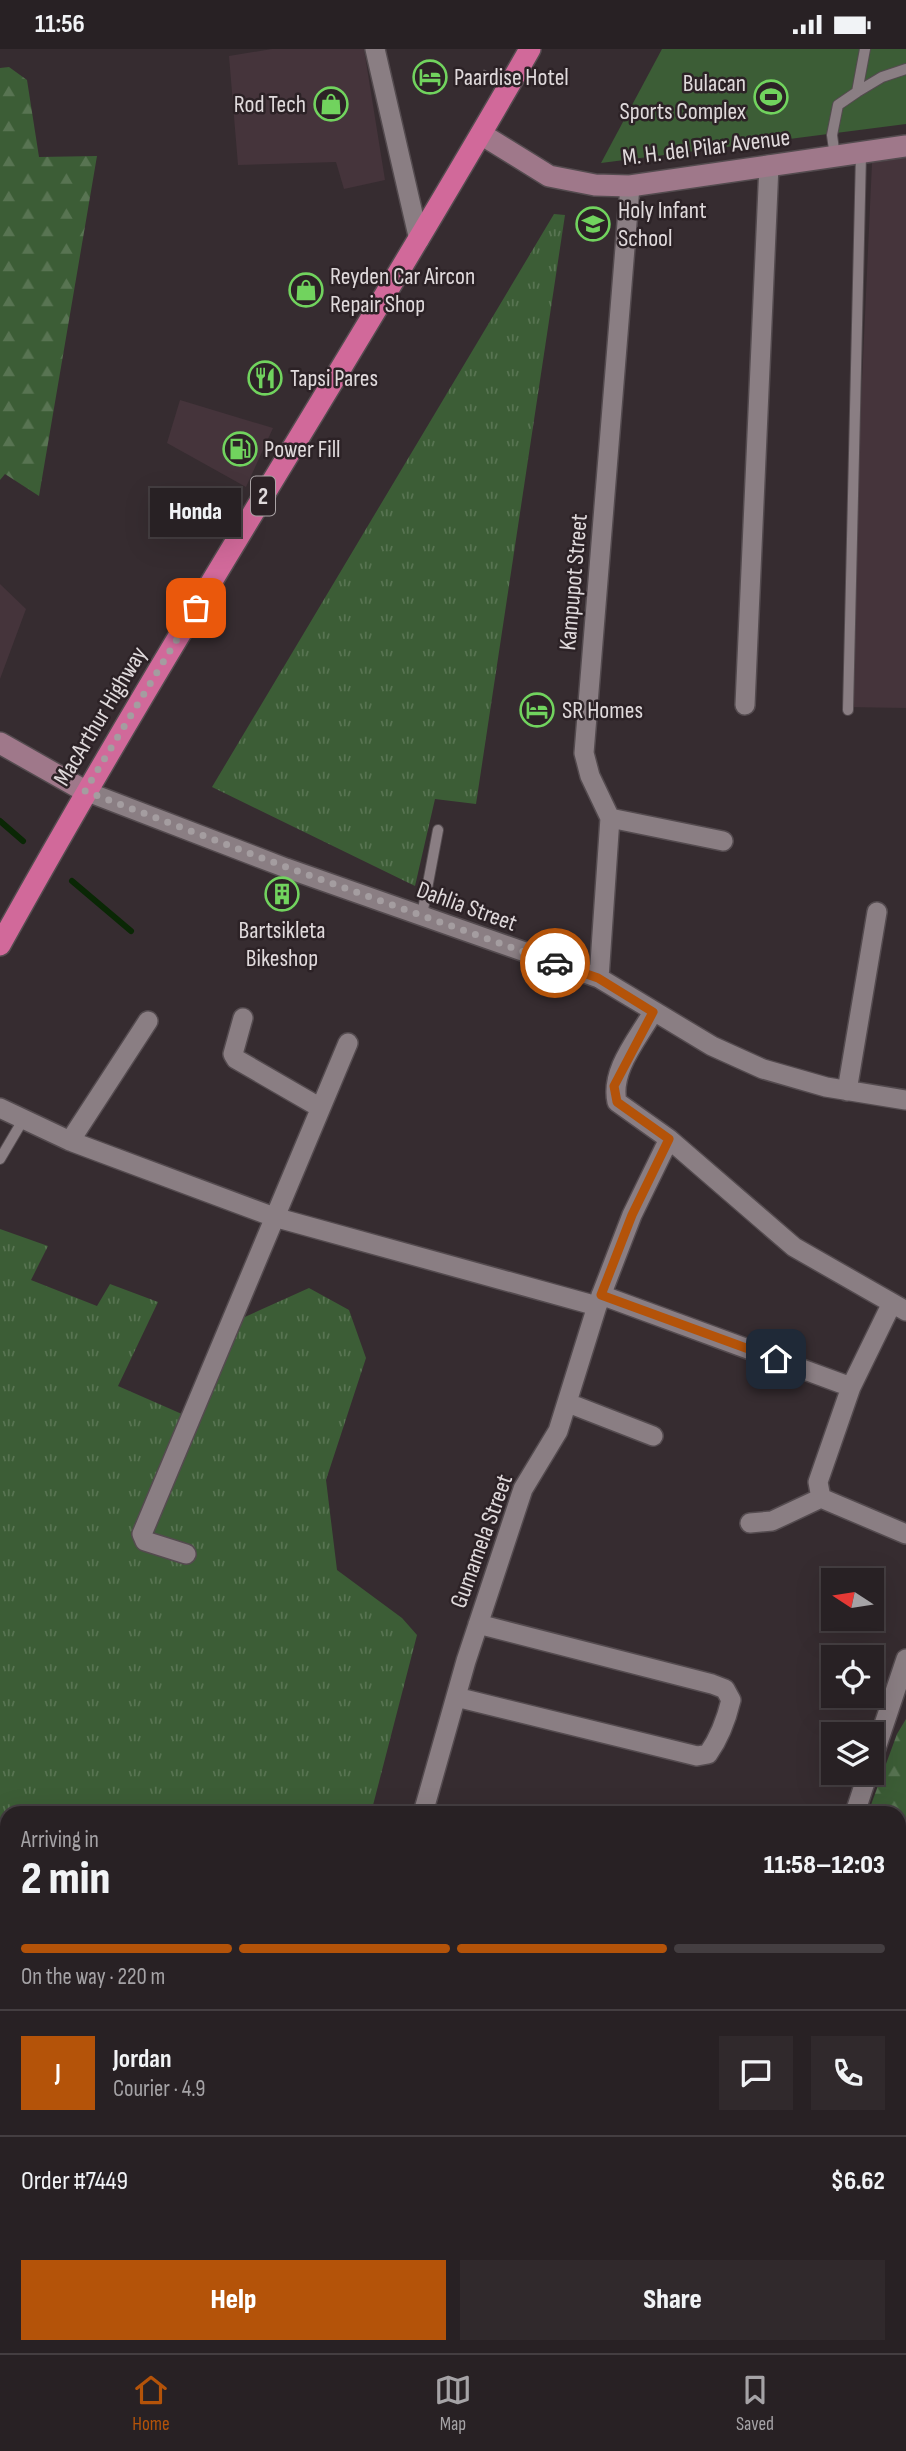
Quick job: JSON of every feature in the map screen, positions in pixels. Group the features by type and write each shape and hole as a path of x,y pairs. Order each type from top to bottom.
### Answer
{"highway":[{"name":"MacArthur Highway","path":"0,945 85,791 419,240 530,49"}],"street":[{"path":"375,49 419,240"},
{"name":"M. H. del Pilar Avenue","path":"481,134 549,176 595,185 630,185 906,146"},
{"path":"745,705 769,165"},
{"name":"Kampupot Street","path":"598,978 610,818 590,776 584,753 630,185"},
{"path":"0,743 85,791"},
{"name":"Dahlia Street","path":"85,791 286,867 598,978 653,1012 763,1069 847,1091 906,1100"},
{"path":"610,818 723,841"},
{"path":"847,1091 877,912"},
{"path":"653,1012 614,1086 617,1102 669,1139 794,1247 899,1307 851,1387 818,1482 821,1498"},
{"path":"243,1019 234,1044 233,1053 236,1059 319,1107"},
{"path":"70,1141 148,1021"},
{"path":"186,1554 145,1541 142,1534 348,1043"},
{"path":"0,1108 70,1141 274,1217 599,1300 851,1387"},
{"name":"Gumamela Street","path":"426,1806 478,1624 523,1489 558,1431 599,1300 632,1215 669,1139"},
{"path":"568,1403 653,1436"},
{"path":"750,1523 772,1521 821,1498 906,1534"},
{"path":"456,1697 697,1756 708,1754 720,1737 727,1716 731,1700 725,1689 712,1684 478,1624"},
{"path":"884,1724 906,1659"},
{"path":"857,1806 864,1785"}],"lane":[{"path":"857,92 865,49"},
{"path":"835,157 832,135 838,105 882,77 906,69"},
{"path":"848,711 861,153"},
{"path":"422,915 438,830"},
{"path":"0,1159 23,1121"}],"shaded area":[{"path":"272,49 364,49 385,180 344,189 336,162 238,165 229,56"},
{"path":"906,158 906,708 847,707 872,163"},
{"path":"180,400 273,428 246,487 167,443"},
{"path":"0,584 26,609 0,679"}],"green space":[{"name":"Bulacan Sports Complex","path":"662,49 906,49 906,124 601,163"},
{"path":"9,67 27,80 39,157 97,156 39,496 5,474 0,480 0,68"},
{"path":"554,214 565,215 476,804 435,799 415,886 212,787"},
{"path":"0,1229 48,1246 31,1280 97,1306 110,1284 158,1302 118,1386 191,1418 238,1320 309,1288 349,1310 366,1358 326,1480 337,1570 402,1618 417,1635 373,1806 0,1806"},
{"path":"906,1719 906,1806 871,1806 878,1785 884,1785 884,1769 897,1734"}],"waterway":[{"path":"0,821 23,841"},
{"path":"72,881 131,931"}],"way so far":[{"path":"196,608 85,791 286,867 555,963"}],"place":[{"name":"Paardise Hotel","path":"430,77"},
{"name":"Bulacan Sports Complex","path":"771,97"},
{"name":"Rod Tech","path":"331,104"},
{"name":"Holy Infant School","path":"593,224"},
{"name":"Reyden Car Aircon Repair Shop","path":"306,290"},
{"name":"Tapsi Pares","path":"265,378"},
{"name":"Power Fill","path":"240,449"},
{"name":"Honda","path":"196,608"},
{"name":"SR Homes","path":"537,710"},
{"name":"Bartsikleta Bikeshop","path":"282,894"}],"route":[{"path":"555,963 598,978 653,1012 619,1071 614,1086 617,1102 669,1139 632,1215 601,1295 776,1359"}]}
